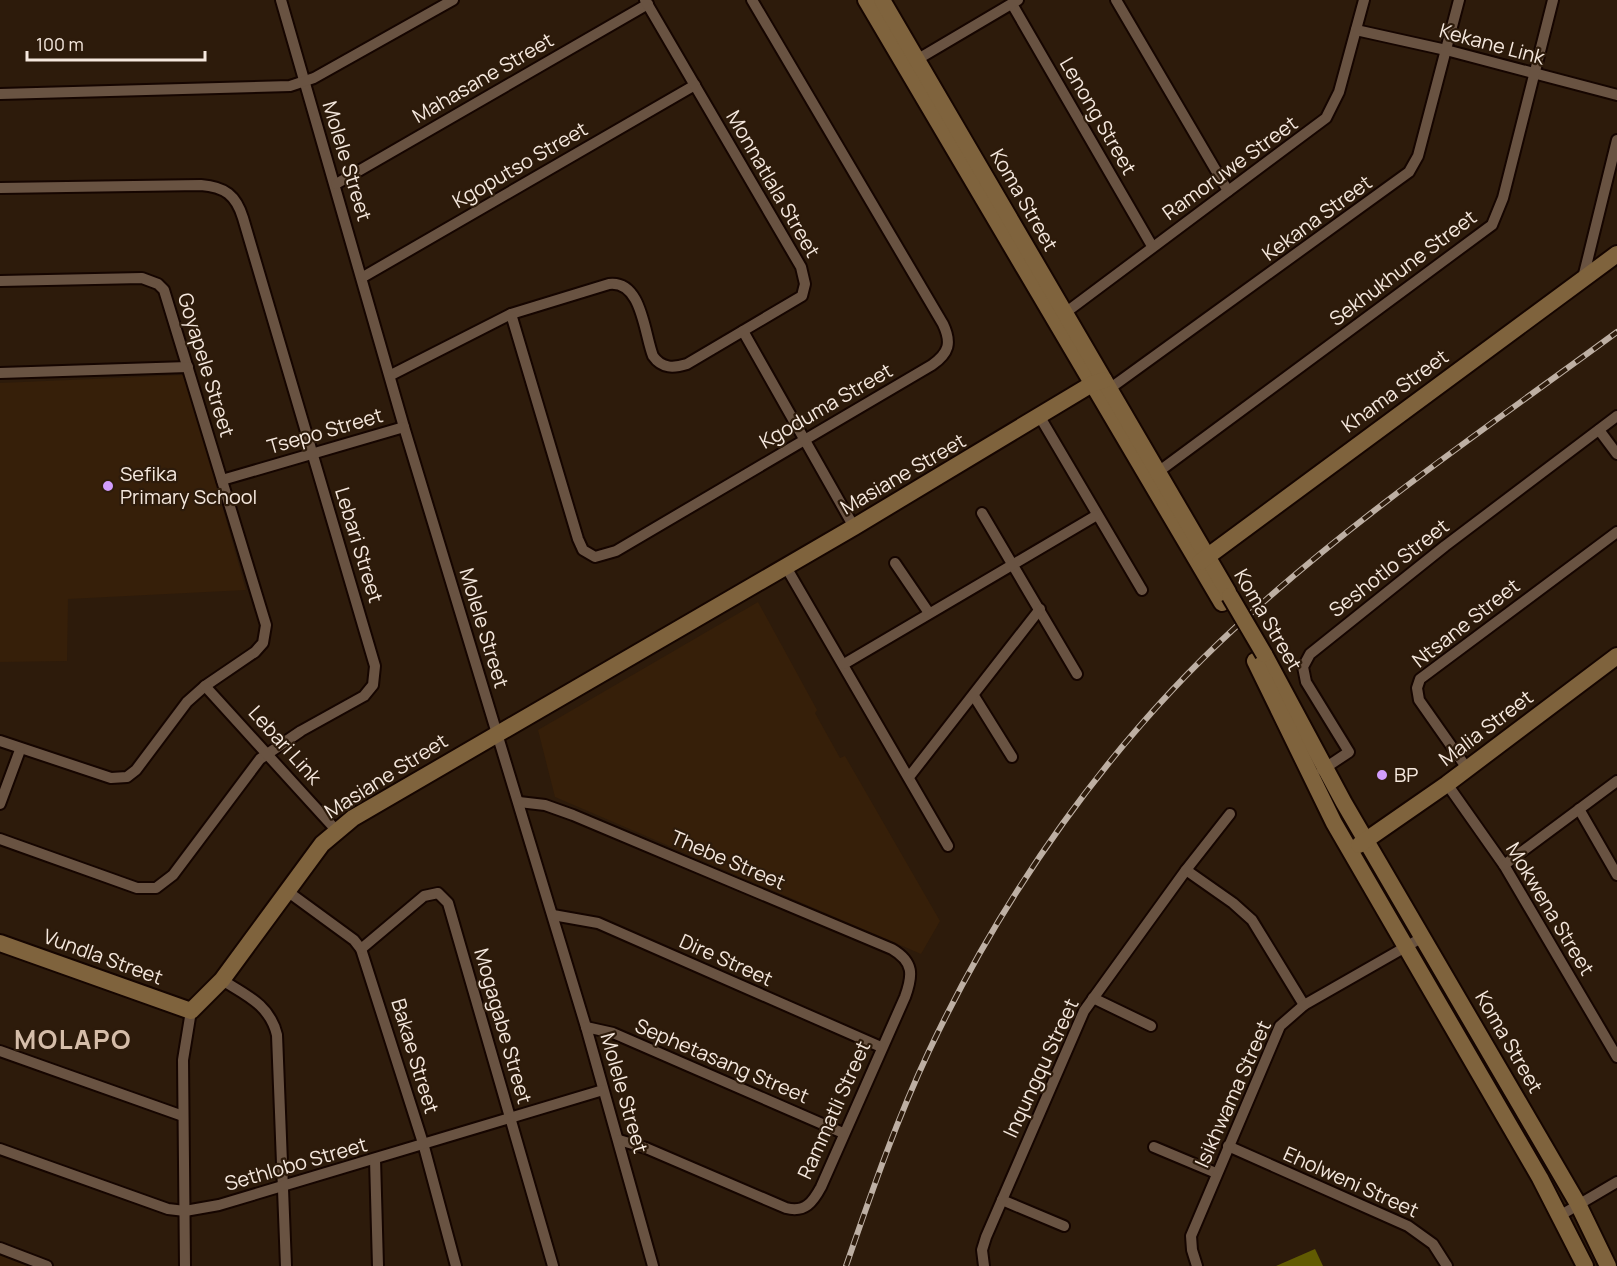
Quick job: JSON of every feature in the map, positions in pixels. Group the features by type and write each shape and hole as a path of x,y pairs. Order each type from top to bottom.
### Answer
{"street":[{"name":"Molele Street","path":"280,0 336,184 405,427 586,1027 652,1266"},
{"path":"0,93 273,88 305,83 453,0"},
{"name":"Kgoduma Street","path":"511,314 578,539 583,550 592,556 601,557 616,551 932,365 947,352 949,340 943,324 752,0"},
{"name":"Koma Street","path":"866,0 912,63"},
{"name":"Koma Street","path":"882,0 912,63 1260,657 1318,773 1349,851 1561,1215 1585,1266"},
{"path":"1116,0 1228,191"},
{"name":"Ramoruwe Street","path":"1060,317 1326,118 1339,92 1364,0"},
{"name":"Kekana Street","path":"1101,387 1409,172 1418,156 1459,0"},
{"name":"Sekhukhune Street","path":"1153,475 1492,225 1501,204 1553,0"},
{"name":"Monnatlala Street","path":"391,375 511,314 609,284 621,284 635,297 653,356 657,362 670,368 687,364 802,296 804,276 646,2"},
{"name":"Mahasane Street","path":"336,184 646,2"},
{"path":"912,63 1015,2"},
{"name":"Lenong Street","path":"1015,2 1152,246"},
{"name":"Kekane Link","path":"1356,30 1446,50 1617,95"},
{"name":"Kgoputso Street","path":"363,277 695,85"},
{"path":"1583,279 1617,140"},
{"name":"Lebari Street","path":"0,188 201,185 228,191 235,198 243,218 373,656 375,675 373,685 364,696 268,753 248,773 173,875 156,888 137,888 0,839"},
{"name":"Khama Street","path":"1203,560 1617,254"},
{"name":"Goyapele Street","path":"0,281 142,278 158,284 169,300 264,614 266,636 255,652 206,686 176,714 136,770 127,777 111,778 20,750 0,741"},
{"path":"743,331 854,527"},
{"path":"0,373 188,367"},
{"name":"Masiane Street","path":"191,1011 222,980 322,844 336,830 374,804 497,733 549,706 1041,417 1101,387"},
{"name":"Seshotlo Street","path":"1318,773 1349,752 1306,682 1303,667 1310,654 1445,546 1617,416"},
{"path":"1041,417 1142,590"},
{"name":"Tsepo Street","path":"222,480 405,427"},
{"path":"1599,430 1617,454"},
{"path":"982,513 1077,674"},
{"path":"844,664 1097,515"},
{"name":"Ntsane Street","path":"1466,767 1419,700 1417,688 1420,679 1617,532"},
{"path":"896,563 929,613"},
{"path":"786,567 948,846"},
{"path":"909,777 1040,609"},
{"name":"Malia Street","path":"1349,851 1447,784 1466,767 1617,656"},
{"name":"Lebari Link","path":"206,686 336,830"},
{"path":"974,696 1012,757"},
{"path":"0,804 20,750"},
{"name":"Koma Street","path":"1318,773 1366,841 1423,937 1578,1204 1608,1266"},
{"path":"1503,865 1617,781"},
{"name":"Mokwena Street","path":"1447,784 1503,865 1617,1057"},
{"name":"Thebe Street","path":"519,802 556,808 892,949 907,960 912,971"},
{"path":"1579,809 1617,875"},
{"name":"Inqungqu Street","path":"984,1266 982,1250 986,1237 1078,1023 1093,998 1186,870 1230,814"},
{"path":"1186,870 1233,903 1252,920 1304,1005"},
{"name":"Bakae Street","path":"287,891 354,940 361,950 423,1143 456,1266"},
{"name":"Mogagabe Street","path":"361,950 424,896 431,893 443,897 452,911 553,1266"},
{"name":"Dire Street","path":"553,915 597,923 881,1047"},
{"name":"Isikhwama Street","path":"1197,1266 1191,1236 1274,1038 1289,1017 1304,1005 1423,937"},
{"name":"Vundla Street","path":"0,943 191,1011"},
{"name":"Rammatli Street","path":"619,1140 646,1148 786,1208 798,1210 808,1206 817,1194 905,997 912,971"},
{"path":"222,980 262,1005 274,1022 279,1050 286,1266"},
{"path":"1093,998 1150,1026"},
{"path":"185,1266 184,1042 191,1011"},
{"name":"Sephetasang Street","path":"586,1027 613,1033 843,1133"},
{"path":"0,1051 183,1116"},
{"name":"Sethlobo Street","path":"0,1149 150,1203 184,1211 219,1205 603,1090"},
{"name":"Eholweni Street","path":"1228,1146 1408,1226 1433,1244 1447,1266"},
{"path":"1154,1147 1216,1173"},
{"path":"375,1159 378,1266"},
{"path":"1561,1215 1617,1182"},
{"path":"1002,1200 1064,1226"},
{"path":"0,1248 47,1266"}],"shaded area":[{"name":"Sefika Primary School","path":"185,375 246,590 68,599 67,661 0,662 0,383"},
{"path":"758,602 817,710 815,713 840,758 845,756 940,921 921,954 555,797 538,730"},
{"path":"1315,1249 1323,1266 1276,1266"},
{"path":"0,1254 33,1266 0,1266"}],"railway":[{"path":"846,1266 906,1104 958,992 1025,878 1103,770 1191,671 1283,585 1423,473 1617,332"}],"place":[{"name":"Sefika Primary School","path":"108,486"},
{"name":"BP","path":"1382,775"}],"district":[{"name":"MOLAPO","path":"73,1040"}]}
